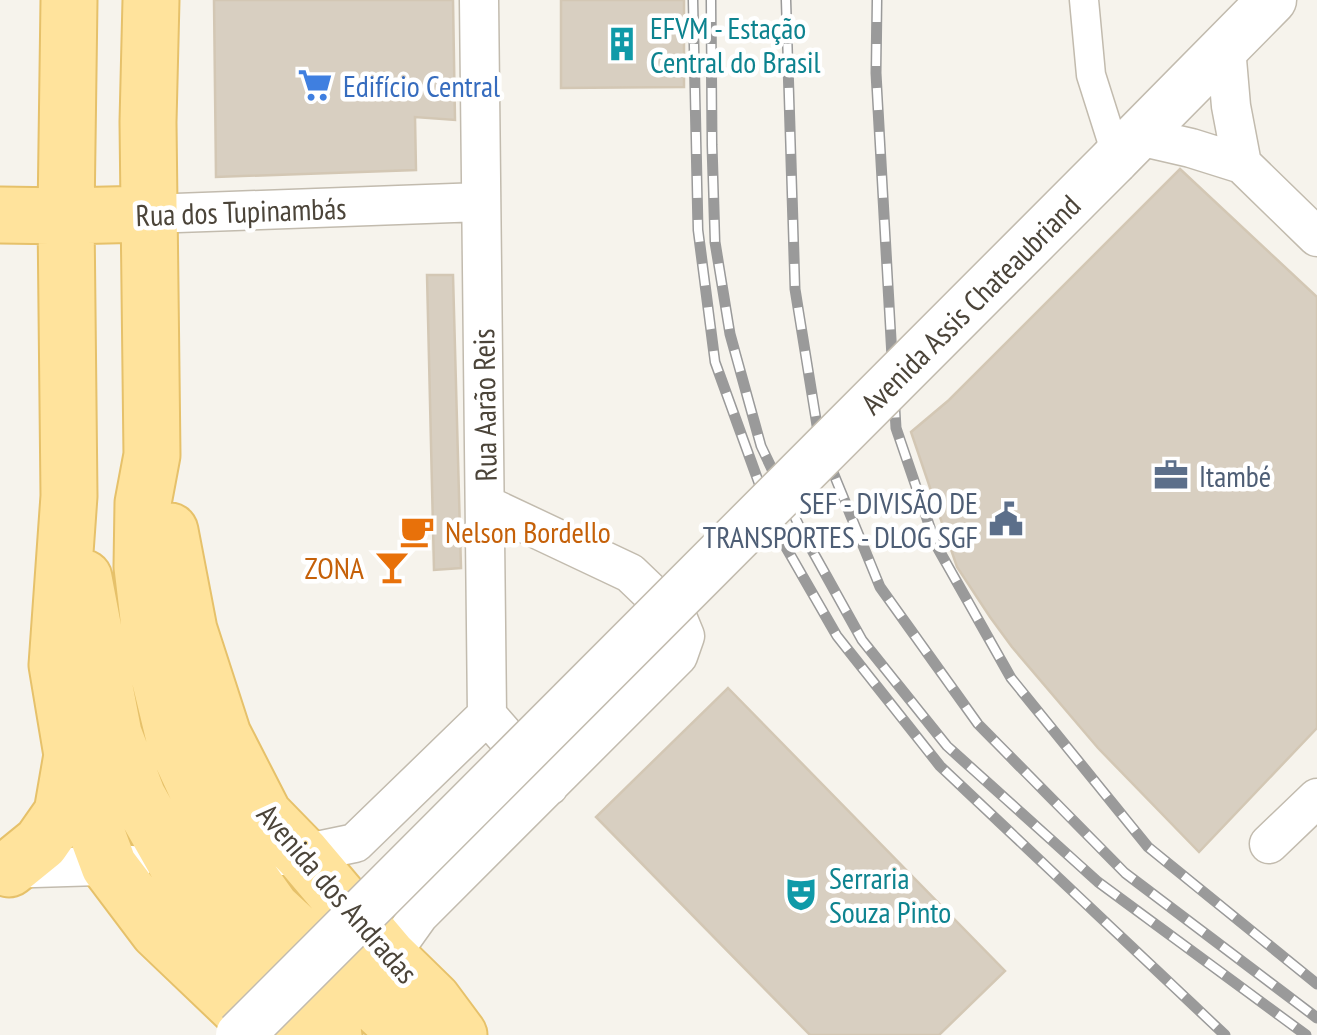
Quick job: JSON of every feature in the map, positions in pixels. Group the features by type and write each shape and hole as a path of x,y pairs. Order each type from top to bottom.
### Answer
{"main road":[{"name":"Avenida dos Andradas","path":"69,0 69,496 57,666 72,755 109,866 158,931 267,1035"},
{"name":"Avenida dos Andradas","path":"151,0 148,122 152,455 144,502 142,567 150,644 175,742 214,828 272,908 358,1013"},
{"name":"Rua dos Tupinambás","path":"0,214 150,214"},
{"name":"Avenida dos Andradas","path":"152,455 189,630 223,735 264,815 302,854 358,1013"},
{"name":"Avenida dos Andradas","path":"69,496 114,734 138,796 176,864 226,932 358,1013 433,1000 459,1035"},
{"path":"5,869 41,843 62,813 72,755"}],"street":[{"name":"Rua Aarão Reis","path":"479,0 487,715"},
{"path":"1084,0 1091,75 1123,151 1190,148 1242,164 1317,237"},
{"name":"Avenida Assis Chateaubriand","path":"240,1035 1272,0"},
{"path":"1226,48 1242,164"},
{"name":"Rua dos Tupinambás","path":"150,214 482,202"},
{"path":"358,1013 420,915 678,656 685,636 678,618 630,573 486,506"},
{"path":"5,869 238,860 354,844 487,715 549,786"},
{"path":"1269,844 1317,798"}],"building":[{"name":"Edifício Central","path":"214,0 453,0 455,120 415,117 416,170 216,177"},
{"name":"EFVM - Estação Central do Brasil","path":"561,0 684,0 684,87 561,88"},
{"name":"Itambé","path":"1180,169 1317,297 1317,728 1199,852 1098,748 990,617 957,567 911,432 949,400"},
{"path":"427,275 453,275 461,568 434,570"},
{"name":"Serraria Souza Pinto","path":"728,688 1005,971 939,1035 810,1035 596,817"}],"railway":[{"path":"693,0 698,230 715,362 776,530 837,636 940,766 1225,1035"},
{"path":"711,0 715,242 730,334 761,446 802,532 862,640 947,746 1098,882 1306,1035"},
{"path":"786,0 795,289 819,438 880,587 978,724 1125,873 1317,1018"},
{"path":"877,0 876,73 896,428 936,545 1011,678 1148,847 1317,984"}],"place":[{"name":"EFVM - Estação Central do Brasil","path":"622,44"},
{"name":"Edifício Central","path":"315,85"},
{"name":"Itambé","path":"1171,475"},
{"name":"SEF - DIVISÃO DE TRANSPORTES - DLOG SGF","path":"1006,519"},
{"name":"Nelson Bordello","path":"417,531"},
{"name":"ZONA","path":"392,567"},
{"name":"Serraria Souza Pinto","path":"801,894"}]}
